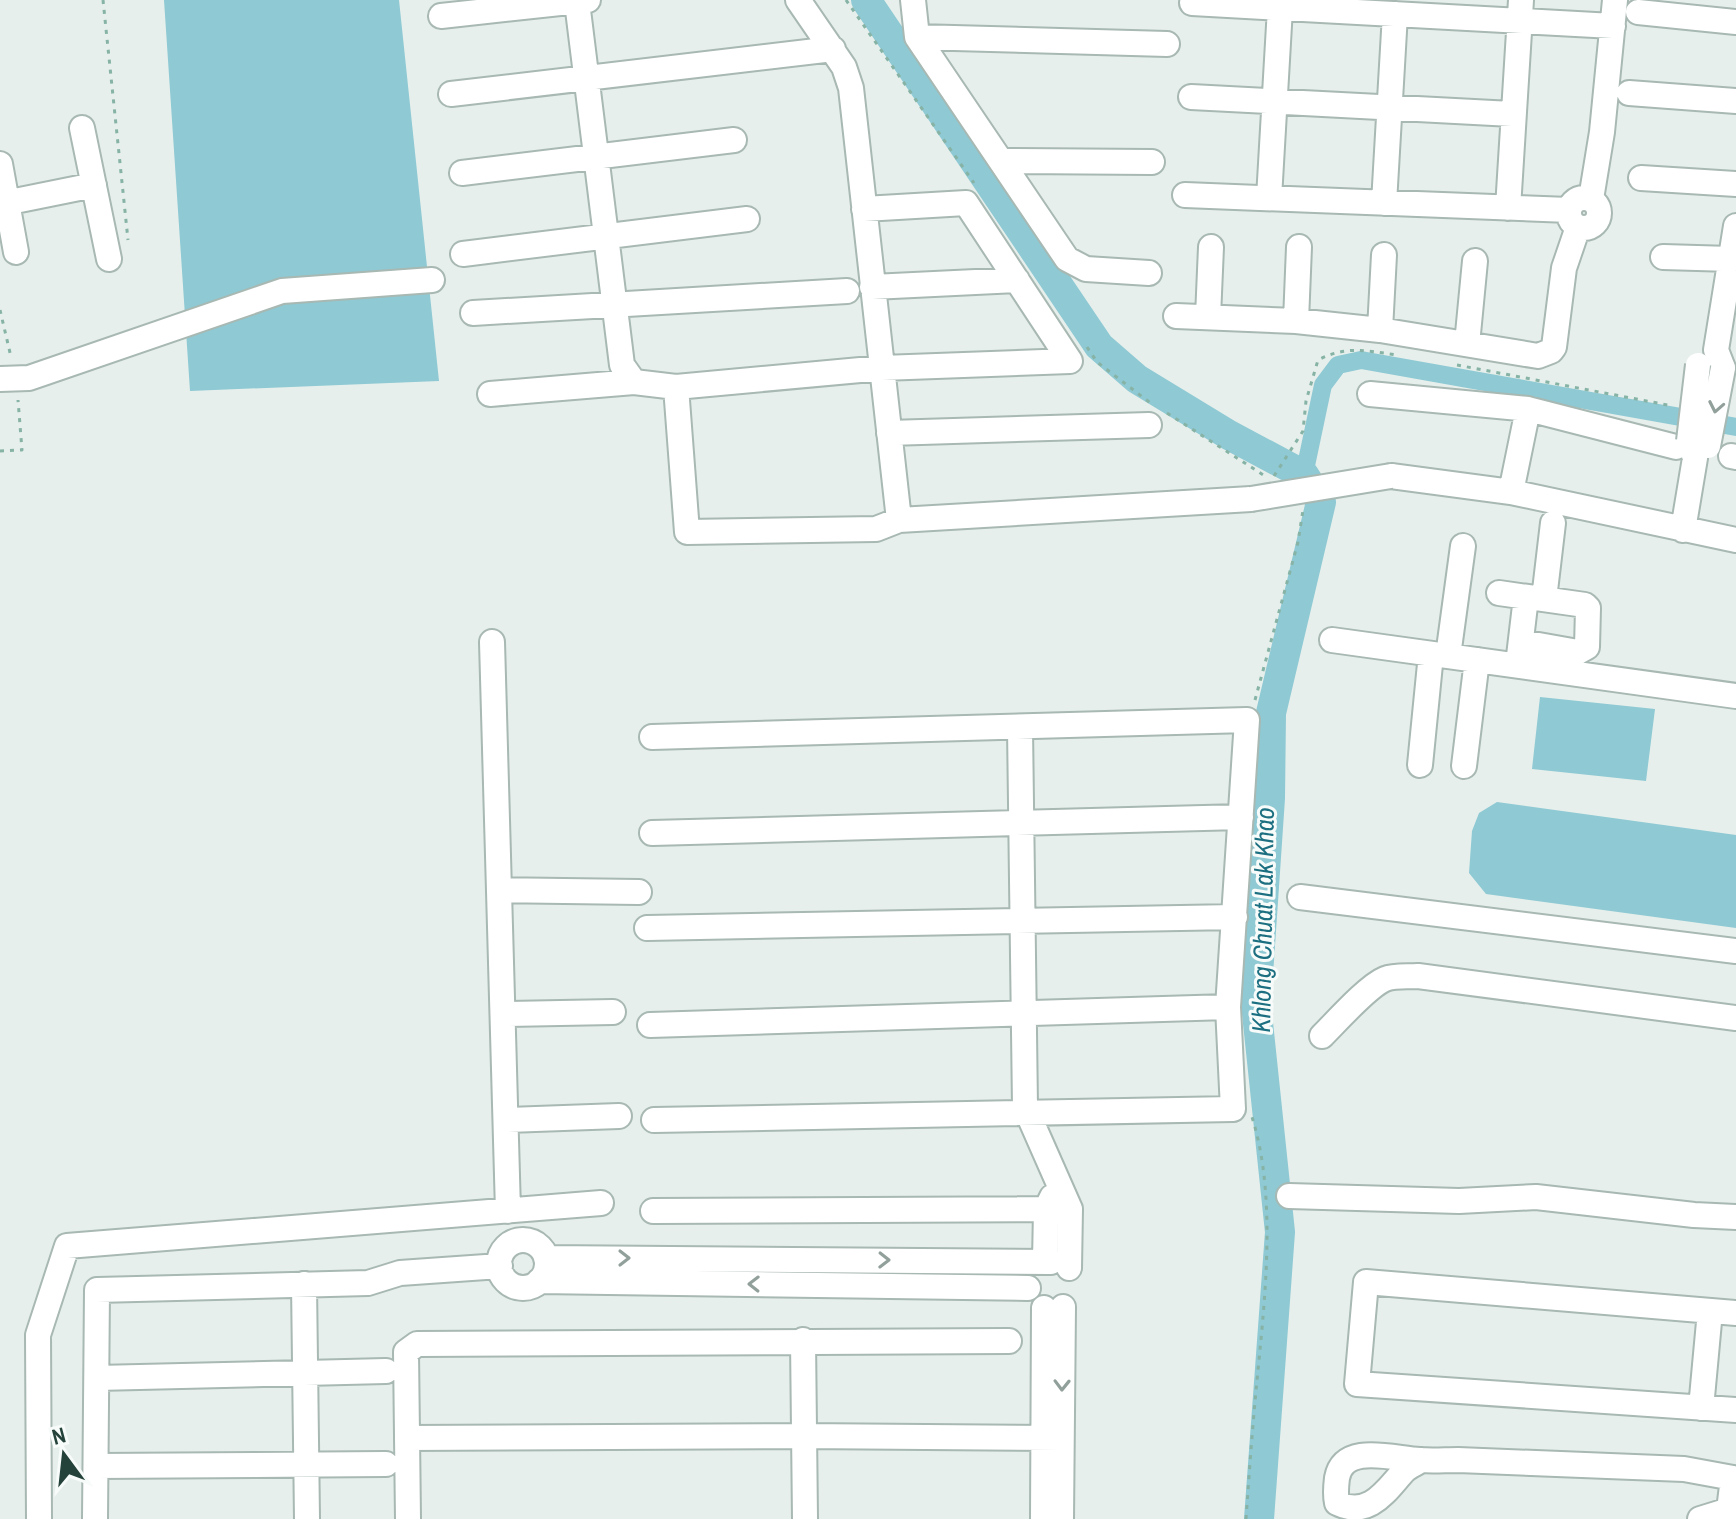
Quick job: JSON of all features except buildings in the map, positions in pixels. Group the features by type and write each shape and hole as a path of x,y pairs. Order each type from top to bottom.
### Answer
{"street":[{"path":"798,0 844,67 851,88 899,520"},
{"path":"913,0 917,37 1067,259 1086,269 1149,273"},
{"path":"1176,316 1296,321 1380,330 1538,356 1551,351 1578,200 1591,199 1602,132 1615,0"},
{"path":"441,16 582,1 587,80 622,365 634,382"},
{"path":"1192,3 1395,14 1520,11 1613,26"},
{"path":"1269,198 1280,8"},
{"path":"1508,208 1520,11"},
{"path":"1638,12 1736,22"},
{"path":"1384,203 1395,14"},
{"path":"917,37 1167,44"},
{"path":"451,94 833,49"},
{"path":"1629,93 1736,101"},
{"path":"1191,97 1512,114"},
{"path":"82,128 109,259"},
{"path":"462,173 734,140"},
{"path":"1002,161 1152,162"},
{"path":"0,164 4,204 16,252"},
{"path":"1641,178 1736,184"},
{"path":"4,204 94,185"},
{"path":"1185,195 1508,208 1573,219"},
{"path":"490,394 634,382 676,387 882,368 1070,361 966,203 864,209"},
{"path":"463,254 747,219"},
{"path":"1683,530 1692,448 1712,361 1736,226"},
{"path":"1208,317 1211,247"},
{"path":"1296,321 1299,247"},
{"path":"1380,330 1384,255"},
{"path":"1663,257 1731,259"},
{"path":"1467,344 1475,261"},
{"path":"0,379 29,378 282,291 432,280"},
{"path":"872,287 1017,280"},
{"path":"473,313 847,291"},
{"path":"676,387 687,532 876,529 899,520 1251,499 1391,476 1511,492 1736,540"},
{"path":"1370,394 1528,409 1692,448"},
{"path":"1511,492 1528,409"},
{"path":"889,433 1149,425"},
{"path":"1519,654 1553,523"},
{"path":"1420,765 1463,546"},
{"path":"1332,640 1477,660 1586,649 1589,615 1585,605 1499,593"},
{"path":"492,642 508,1211"},
{"path":"1519,654 1736,696"},
{"path":"1464,766 1477,660"},
{"path":"652,737 1247,720 1228,1007 1233,1109 654,1120"},
{"path":"1020,728 1025,1107 1058,1182 1055,1264"},
{"path":"652,833 1241,817"},
{"path":"499,890 639,892"},
{"path":"1300,897 1736,951"},
{"path":"647,928 1235,917"},
{"path":"1322,1036 1374,986 1396,977 1433,978 1736,1018"},
{"path":"650,1025 1228,1007"},
{"path":"503,1014 613,1012"},
{"path":"506,1120 619,1116"},
{"path":"1289,1196 1459,1201 1536,1197 1736,1217"},
{"path":"39,1519 38,1335 67,1246 601,1203"},
{"path":"653,1211 1058,1209"},
{"path":"522,1240 535,1243 546,1258 546,1270 539,1281 528,1287 515,1286 504,1278 500,1266 505,1248 522,1240"},
{"path":"546,1258 1055,1264 1076,1286 1072,1298 1053,1307 1033,1300 1028,1288 1034,1270 1055,1264"},
{"path":"804,1285 806,1260"},
{"path":"95,1519 97,1290 368,1283 400,1273 500,1266"},
{"path":"539,1281 1028,1288"},
{"path":"1736,1313 1366,1282 1357,1384 1736,1410"},
{"path":"304,1284 307,1519"},
{"path":"1043,1519 1052,1439 1053,1307"},
{"path":"1701,1408 1710,1311"},
{"path":"803,1340 805,1519"},
{"path":"408,1519 406,1352 417,1344 1009,1341"},
{"path":"97,1378 386,1371"},
{"path":"407,1438 802,1436 1052,1439"},
{"path":"1052,1439 1061,1519"},
{"path":"1421,1460 1684,1469 1735,1479 1729,1510 1700,1519"},
{"path":"96,1466 386,1464"}],"path":[{"path":"103,0 128,242"},
{"path":"1271,480 1303,431 1306,401 1318,360 1335,351 1358,350 1410,357"},
{"path":"1454,364 1684,408"},
{"path":"1254,707 1298,542 1303,502"},
{"path":"1246,1519 1266,1252 1262,1170 1252,1116"}],"water":[{"path":"164,0 399,0 439,381 190,391"},
{"path":"1540,697 1655,709 1646,781 1532,769"},
{"path":"1497,802 1736,835 1736,928 1486,894 1469,873 1472,831 1479,813"}],"waterway":[{"name":"Khlong Chuat Lak Khao","path":"866,0 1099,346 1137,379 1229,435 1304,475 1321,502 1271,713 1270,798 1256,1004 1280,1232 1259,1519"},
{"path":"1304,475 1323,385 1338,365 1361,360 1736,427"}]}
